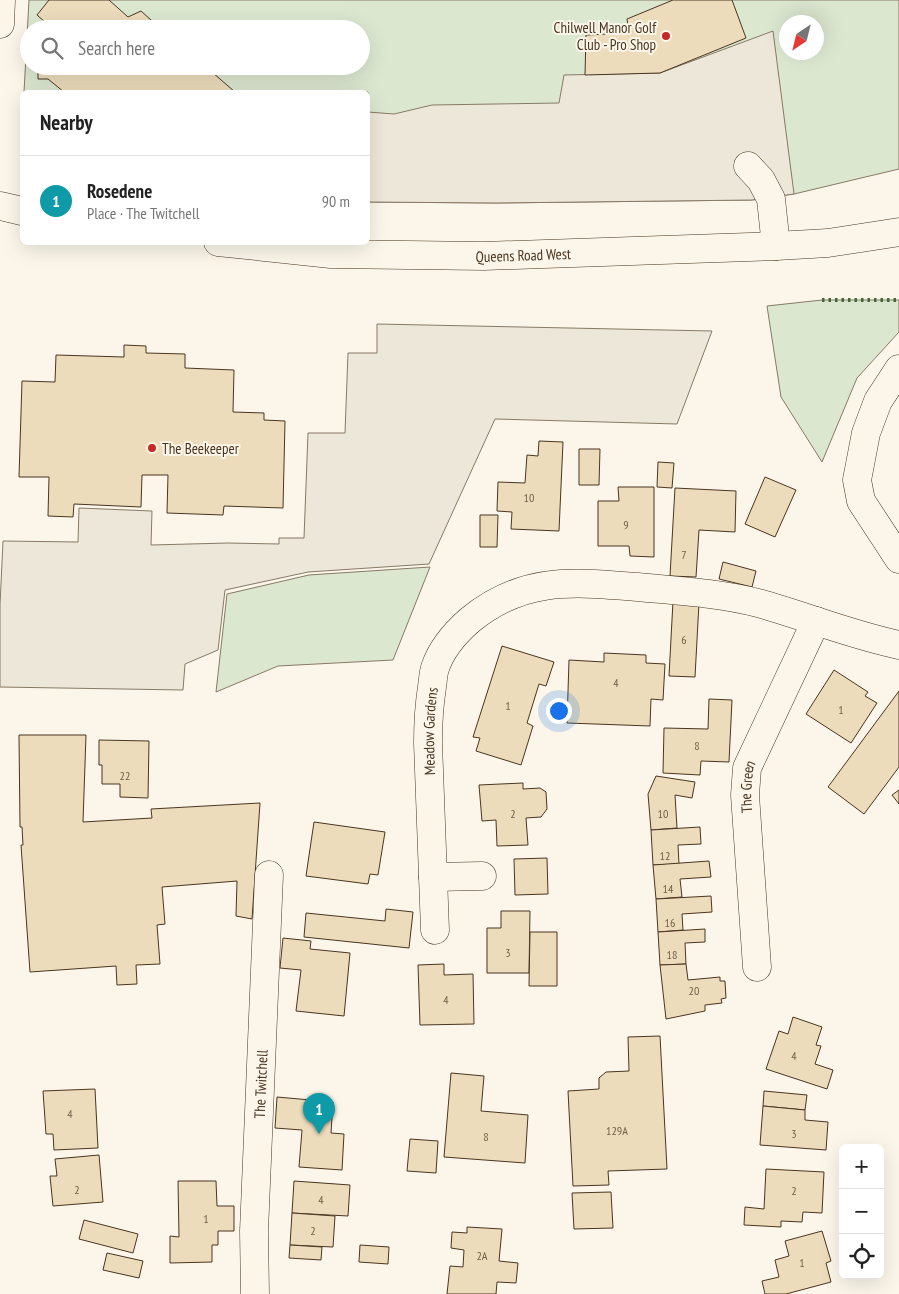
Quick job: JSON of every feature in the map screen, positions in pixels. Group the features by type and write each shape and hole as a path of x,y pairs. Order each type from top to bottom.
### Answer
{"street":[{"path":"0,24 2,0"},
{"path":"748,166 761,180 771,199 776,246"},
{"path":"0,206 20,210"},
{"name":"Queens Road West","path":"240,245 331,254 484,256 776,246 828,242 899,232"},
{"name":"Queens Road West","path":"828,242 899,244"},
{"path":"899,369 878,401 859,462 857,480 861,501 899,559"},
{"name":"Meadow Gardens","path":"435,930 428,720 434,669 447,645 459,630 487,606 508,595 551,584 604,584 719,594 758,603 816,621"},
{"path":"816,621 870,639 899,645"},
{"name":"The Green","path":"757,967 745,795 747,768 816,621"},
{"name":"The Twitchell","path":"255,1294 255,1195 269,875"},
{"path":"433,877 482,876"}],"green space":[{"path":"29,0 899,0 899,169 794,194 752,200 497,203 370,202 370,90 24,90 25,75 370,75 370,20 28,20"},
{"path":"822,300 899,300 899,332 857,378 822,462 781,397 767,306"},
{"path":"430,567 393,660 278,666 216,692 227,594 309,575"}],"shaded area":[{"path":"773,31 794,194 752,200 497,203 370,202 370,112 394,114 432,105 559,103 564,75 660,73"},
{"path":"377,324 712,331 677,424 495,419 429,564 308,572 225,590 218,650 185,664 183,690 0,687 0,605 3,541 78,542 79,508 152,511 151,545 279,544 279,538 304,538 308,433 345,433 348,353 377,353"}],"building":[{"path":"49,0 109,0 128,17 141,11 151,20 43,20 37,15"},
{"name":"Chilwell Manor Golf Club - Pro Shop","path":"673,0 732,0 746,38 660,73 585,75 586,35 629,33 627,19"},
{"path":"38,75 215,75 233,90 62,90 48,79 38,79"},
{"name":"The Beekeeper","path":"124,345 146,346 146,353 185,354 185,368 234,370 233,412 264,413 264,420 285,421 283,508 224,506 223,515 167,513 168,475 142,475 141,507 74,504 73,517 48,516 49,477 19,477 22,381 55,382 56,355 124,357"},
{"path":"539,441 563,442 559,531 511,529 512,512 497,511 498,482 525,483 527,455 538,456"},
{"path":"579,449 600,449 599,485 579,485"},
{"path":"658,462 674,463 672,488 657,487"},
{"path":"765,477 796,490 775,537 745,524"},
{"path":"618,487 654,487 654,557 630,556 629,546 598,546 598,501 619,501"},
{"path":"675,488 736,491 735,532 699,530 696,577 670,576"},
{"path":"480,515 498,515 497,547 480,547"},
{"path":"723,562 756,571 752,587 719,579"},
{"path":"673,601 699,603 695,677 669,676"},
{"path":"502,646 554,662 546,686 539,684 527,723 533,726 521,765 476,751 480,738 473,737"},
{"path":"604,653 646,655 646,663 665,664 663,700 651,699 650,726 567,723 569,660 604,662"},
{"path":"834,670 868,692 865,696 877,703 851,743 806,714"},
{"path":"899,691 899,767 864,814 828,787"},
{"path":"709,699 732,700 729,762 701,761 700,775 663,773 664,728 708,729"},
{"path":"19,735 86,735 83,822 152,818 151,809 260,803 252,919 236,916 237,881 162,887 165,924 157,925 160,964 136,965 137,984 117,985 116,966 30,972 21,845 23,845 22,827 20,827"},
{"path":"99,740 149,741 148,798 120,797 120,784 102,784 102,765 99,765"},
{"path":"656,776 695,782 692,798 675,795 677,828 651,830 648,794"},
{"path":"523,783 523,789 540,788 546,792 547,809 541,817 526,818 528,845 497,846 496,820 482,821 479,785"},
{"path":"899,790 899,804 892,795"},
{"path":"314,822 385,832 378,875 370,874 368,884 306,876"},
{"path":"700,827 701,844 678,845 679,864 653,865 651,830"},
{"path":"547,858 548,894 515,895 514,859"},
{"path":"709,861 711,877 680,879 682,897 656,899 653,865"},
{"path":"711,896 712,912 682,914 683,930 658,932 656,899"},
{"path":"386,909 413,912 409,948 304,937 306,913 385,921"},
{"path":"501,911 530,911 529,973 487,973 487,928 501,928"},
{"path":"705,929 705,942 685,943 686,964 660,965 658,932"},
{"path":"530,932 557,932 557,986 529,986"},
{"path":"283,938 311,941 310,949 350,953 344,1016 296,1011 301,970 280,968"},
{"path":"444,964 444,975 473,974 474,1024 420,1025 418,965"},
{"path":"686,964 688,980 720,977 720,981 725,981 726,998 721,999 722,1003 705,1005 705,1011 666,1019 660,965"},
{"path":"793,1017 822,1027 816,1045 821,1046 815,1064 833,1070 827,1089 766,1069 779,1031 788,1034"},
{"path":"660,1036 667,1169 608,1171 609,1185 573,1186 568,1091 599,1089 599,1078 606,1072 629,1071 628,1037"},
{"path":"451,1073 484,1076 481,1111 528,1115 525,1163 444,1157"},
{"path":"95,1089 98,1148 54,1150 53,1134 46,1134 43,1091"},
{"path":"764,1091 807,1095 805,1110 763,1106"},
{"path":"277,1097 333,1102 331,1133 344,1134 342,1170 299,1167 302,1130 275,1128"},
{"path":"763,1106 805,1110 805,1120 828,1122 826,1150 760,1145"},
{"path":"410,1139 438,1141 436,1173 407,1171"},
{"path":"99,1155 103,1202 53,1206 50,1176 57,1176 55,1159"},
{"path":"766,1169 824,1172 822,1213 803,1212 802,1222 781,1221 781,1227 744,1225 745,1207 764,1209"},
{"path":"178,1181 216,1181 217,1206 234,1206 234,1231 218,1231 218,1245 212,1245 212,1262 170,1263 170,1236 179,1237"},
{"path":"294,1181 350,1185 348,1216 292,1213"},
{"path":"611,1192 613,1228 574,1229 572,1193"},
{"path":"292,1213 335,1216 333,1247 290,1245"},
{"path":"84,1220 138,1234 133,1253 79,1239"},
{"path":"467,1227 502,1229 499,1261 518,1263 516,1283 497,1282 496,1294 447,1294 450,1266 463,1267 464,1250 451,1248 452,1232 467,1233"},
{"path":"822,1231 831,1261 826,1263 831,1282 786,1294 765,1294 762,1281 779,1277 775,1260 789,1256 785,1241"},
{"path":"290,1245 322,1247 321,1260 289,1258"},
{"path":"360,1245 389,1247 388,1264 359,1262"},
{"path":"107,1253 143,1261 139,1278 103,1270"}],"hedge":[{"path":"822,300 899,300"}],"place":[{"name":"Chilwell Manor Golf Club - Pro Shop","path":"666,36"},
{"name":"The Beekeeper","path":"152,448"},
{"name":"Rosedene","path":"319,1134"}]}
